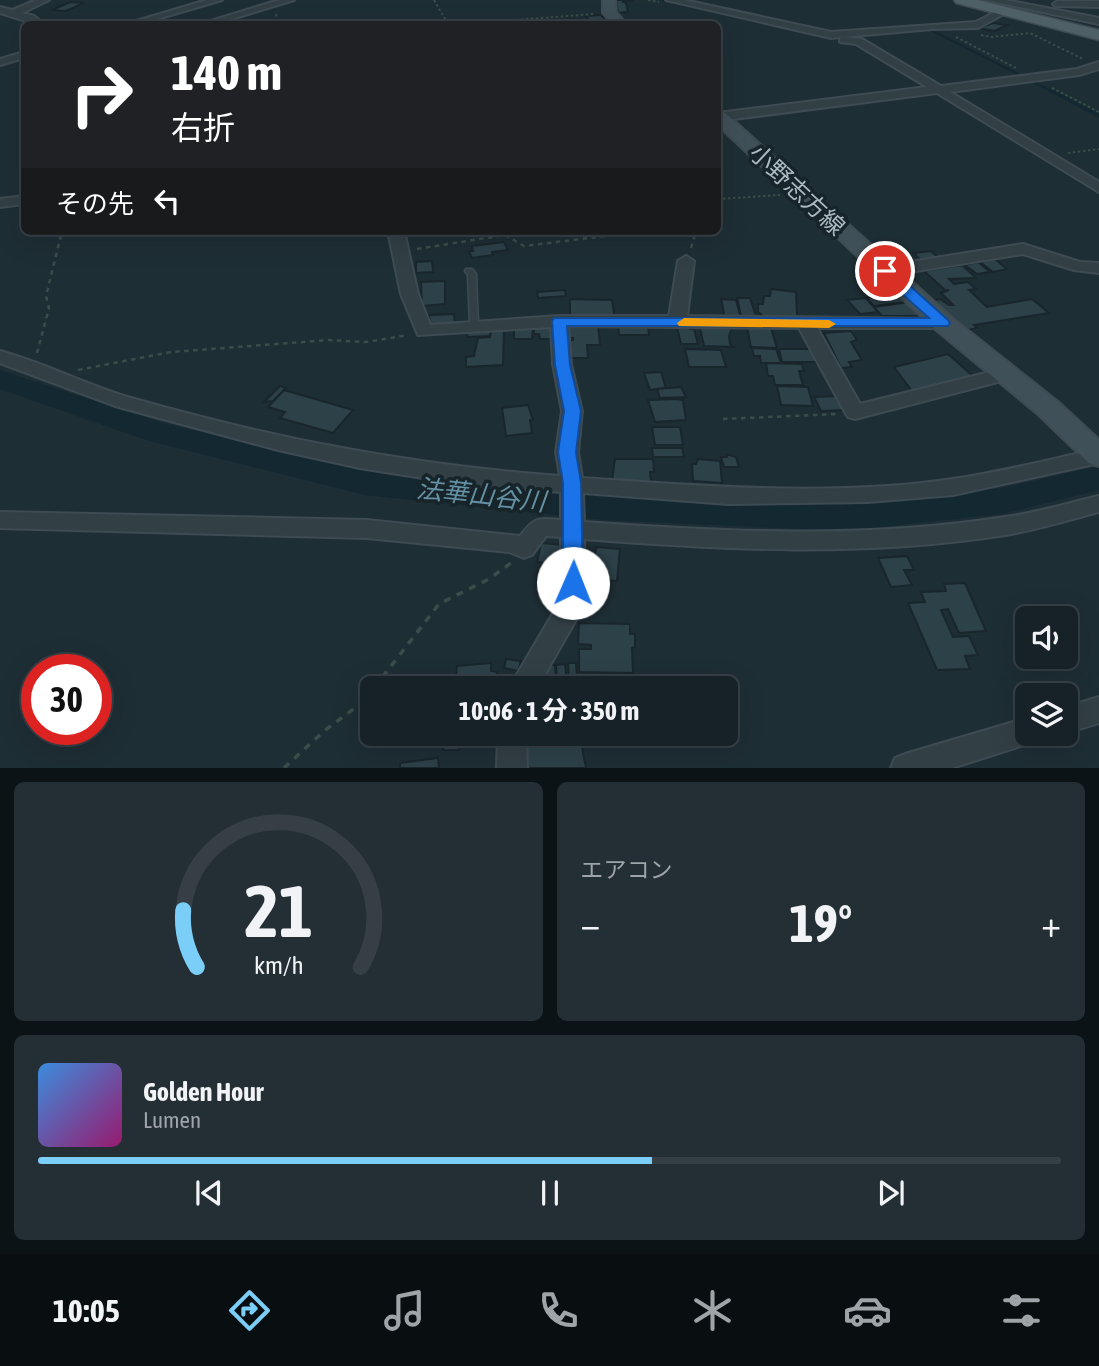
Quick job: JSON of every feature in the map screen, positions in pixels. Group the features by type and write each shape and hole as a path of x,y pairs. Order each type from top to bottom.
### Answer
{"main road":[{"path":"961,0 1010,8 1099,35"},
{"name":"小野志方線","path":"721,120 943,323 1048,408 1099,456"}],"street":[{"path":"13,13 44,0"},
{"path":"142,21 217,0"},
{"path":"254,0 272,5"},
{"path":"216,21 289,0"},
{"path":"671,0 831,35 932,26 978,25 1010,8 1096,3"},
{"path":"991,0 1010,8 1099,20"},
{"path":"0,10 35,21"},
{"path":"831,35 826,39 858,41 1099,188"},
{"path":"0,63 21,56"},
{"path":"0,63 21,63"},
{"path":"721,117 1079,72 1098,66"},
{"path":"0,203 21,200"},
{"path":"397,235 401,267 416,316 424,331 474,325 559,321 943,323"},
{"path":"885,271 1023,249 1042,253 1073,266 1099,268"},
{"path":"677,323 686,261"},
{"path":"529,676 564,618 573,583 572,483 567,452 572,411 562,365 559,321"},
{"path":"806,324 855,412 1006,374"},
{"path":"0,357 122,402 360,461 467,477 728,496 868,494 953,486 1099,456"},
{"path":"0,520 367,529 513,543 524,549 540,527 708,538 849,540 1006,526 1099,505"},
{"path":"1078,716 1099,710"},
{"path":"905,768 1015,735"},
{"path":"512,746 512,768"}],"lane":[{"path":"469,271 472,274 474,325"}],"path":[{"path":"434,0 446,21"},
{"path":"487,21 610,7"},
{"path":"964,26 988,37 1030,33 1098,66"},
{"path":"1065,153 1099,149"},
{"path":"721,199 752,199 800,192"},
{"path":"33,369 49,308 46,296 61,235"},
{"path":"400,252 505,235 524,246 613,235"},
{"path":"686,261 695,235"},
{"path":"59,379 70,371 151,355 329,340 366,342 424,331"},
{"path":"723,419 855,412"},
{"path":"383,676 439,604 489,579 513,562 524,549"},
{"path":"284,768 324,731 360,704"}],"building":[{"path":"616,0 633,1 622,1 626,3 628,12 618,13"},
{"path":"70,2 84,3 66,11 52,10"},
{"path":"601,15 606,21 590,21 586,16"},
{"path":"993,23 1007,25 995,31 978,28"},
{"path":"504,242 508,250 492,252 493,255 472,258 469,251 473,251 472,246"},
{"path":"931,251 939,258 921,261 914,253"},
{"path":"995,259 1007,269 993,272 980,262"},
{"path":"432,261 433,272 416,273 416,262"},
{"path":"978,262 990,272 977,274 965,265"},
{"path":"962,265 976,278 949,279 954,284 968,282 976,289 969,290 987,307 1032,299 1049,313 974,325 977,328 964,331 930,301 940,299 953,305 941,293 949,290 945,290 924,271"},
{"path":"445,281 445,304 422,306 421,282"},
{"path":"771,289 796,292 797,314 802,322 742,320 737,298 750,298 756,316 763,316 758,312 758,304 763,304 764,296 770,296"},
{"path":"565,290 566,296 538,298 537,292"},
{"path":"890,294 893,297 900,296 906,302 874,306 866,298"},
{"path":"866,298 878,312 860,314 847,300"},
{"path":"570,299 612,300 615,319 570,319"},
{"path":"721,299 736,300 741,318 725,318"},
{"path":"909,302 922,316 882,316 874,307"},
{"path":"454,314 455,326 430,327 429,315"},
{"path":"554,324 555,339 540,339 539,334 534,334 534,325"},
{"path":"598,324 600,345 587,345 588,358 567,358 566,340 573,338 564,338 564,325"},
{"path":"699,324 733,325 729,336 730,344 734,347 704,346"},
{"path":"533,325 532,339 514,339 514,327"},
{"path":"688,325 690,329 694,329 698,344 681,344 677,327"},
{"path":"618,326 648,326 649,335 619,335"},
{"path":"490,327 490,336 467,337 467,328"},
{"path":"747,327 771,328 777,348 751,347"},
{"path":"491,330 504,330 503,365 466,367 466,357 474,356 478,338 490,337"},
{"path":"851,331 857,340 851,342 862,360 849,362 852,367 841,368 824,333"},
{"path":"752,348 776,349 781,363 761,363 760,356 754,356"},
{"path":"685,349 721,350 726,367 689,367"},
{"path":"779,349 813,349 818,362 782,362"},
{"path":"948,354 974,377 912,391 894,367"},
{"path":"766,363 802,364 804,371 799,371 803,385 775,385 773,376 768,376"},
{"path":"661,372 666,388 650,390 644,373"},
{"path":"280,386 286,388 273,401 264,402"},
{"path":"777,386 808,387 813,406 781,405"},
{"path":"681,387 686,397 660,398 657,389"},
{"path":"284,390 353,410 333,433 280,418 285,412 268,407"},
{"path":"837,396 844,410 821,411 814,397"},
{"path":"648,400 683,400 686,420 655,422"},
{"path":"528,405 533,420 530,420 532,433 506,436 502,408"},
{"path":"652,427 680,427 683,445 655,445"},
{"path":"652,448 682,448 684,457 653,457"},
{"path":"726,454 736,457 739,467 724,467 721,457 727,457"},
{"path":"615,459 653,459 654,472 650,472 651,482 612,481"},
{"path":"698,459 720,461 722,483 693,481 692,464 696,464"},
{"path":"541,543 565,545 562,565 537,562"},
{"path":"596,547 620,549 617,581 592,579"},
{"path":"907,556 914,570 904,570 912,585 891,587 878,558"},
{"path":"965,583 986,631 959,633 948,609 941,610 953,637 969,636 978,655 965,656 970,669 937,670 908,603 925,602 921,592 946,591 944,584"},
{"path":"579,623 630,624 630,634 635,634 635,647 632,648 633,673 579,672 579,649 591,649 591,645 578,644"},
{"path":"506,659 521,661 518,671 504,668"},
{"path":"491,663 491,671 497,672 497,676 456,676 457,666"},
{"path":"568,663 576,663 577,676 569,676"},
{"path":"565,664 566,676 557,676 556,665"},
{"path":"546,665 555,665 556,676 546,676"},
{"path":"443,746 498,746 460,747 459,750 443,750"},
{"path":"518,746 582,746 586,768 522,768"},
{"path":"438,758 439,768 400,768 400,763"}],"waterway":[{"path":"661,0 771,24"},
{"path":"929,29 1055,93"},
{"path":"828,37 837,39 916,30"},
{"path":"1052,91 1099,116"},
{"name":"法華山谷川","path":"0,379 157,432 365,483 604,507 844,518 1002,501 1099,478"}],"slow traffic":[{"path":"684,323 829,324"}],"route":[{"path":"573,583 572,483 567,452 572,411 562,365 559,321 943,323 885,271"}]}
